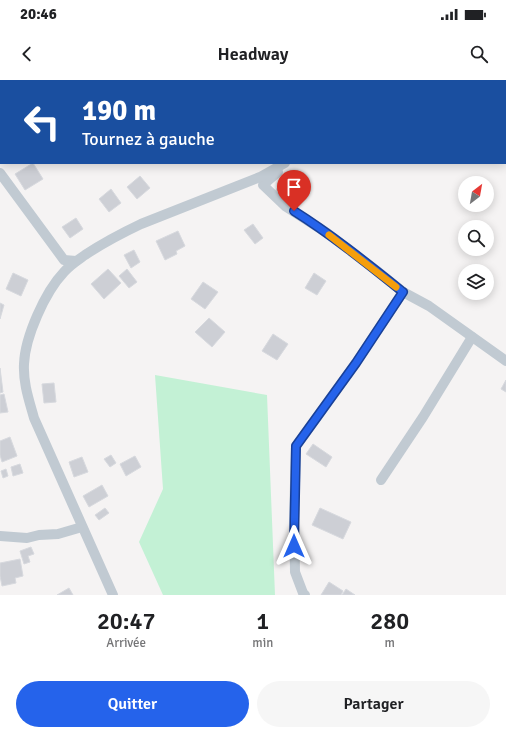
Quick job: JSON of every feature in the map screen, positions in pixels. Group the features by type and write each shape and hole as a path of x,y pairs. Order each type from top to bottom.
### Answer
{"street":[{"path":"112,595 34,418 26,388 24,364 26,347 37,318 54,285 64,272 76,261 96,248 141,224 260,177 283,164"},
{"path":"288,164 263,185 285,206 327,233 403,292 429,306 506,361"},
{"path":"0,173 64,260 76,261"},
{"path":"305,595 295,572 294,521 296,446 356,363 403,292"},
{"path":"381,480 423,417 472,337"},
{"path":"0,536 27,538 39,535 58,534 82,527"}],"green space":[{"path":"155,375 267,395 275,595 163,595 139,542 163,489"}],"building":[{"path":"34,164 43,179 25,190 15,174"},
{"path":"292,171 309,182 295,202 276,190 287,174 290,175"},
{"path":"140,176 150,188 137,199 127,187"},
{"path":"111,189 121,203 109,212 99,199"},
{"path":"76,218 83,229 70,238 62,227"},
{"path":"253,224 263,238 255,244 244,230"},
{"path":"178,231 185,246 176,251 177,254 165,260 156,241"},
{"path":"134,250 140,262 131,268 124,255"},
{"path":"108,269 121,283 104,299 91,284"},
{"path":"127,269 137,282 129,288 119,276"},
{"path":"13,273 28,280 21,296 6,289"},
{"path":"314,273 326,281 317,295 305,288"},
{"path":"203,282 218,292 205,309 191,299"},
{"path":"0,303 4,305 0,319"},
{"path":"209,318 225,332 212,347 195,332"},
{"path":"273,334 288,344 277,360 262,351"},
{"path":"0,368 3,392 0,393"},
{"path":"506,380 506,392 501,389"},
{"path":"54,383 56,402 44,403 42,384"},
{"path":"4,394 8,412 0,413 0,395"},
{"path":"10,437 17,456 2,462 0,455 0,441"},
{"path":"313,444 332,457 326,467 306,454"},
{"path":"111,455 116,463 110,467 104,459"},
{"path":"135,456 141,467 126,476 120,464"},
{"path":"82,457 88,472 74,477 69,462"},
{"path":"20,464 23,473 13,476 11,467"},
{"path":"6,469 8,476 3,478 1,471"},
{"path":"102,485 108,496 89,507 83,496"},
{"path":"105,508 109,513 99,520 95,515"},
{"path":"320,508 351,522 343,539 312,525"},
{"path":"31,547 34,554 28,556 30,562 24,564 20,551"},
{"path":"20,559 23,576 15,578 16,583 2,586 0,563"},
{"path":"329,582 343,591 341,595 321,595"},
{"path":"69,588 73,595 57,595"},
{"path":"346,589 355,595 342,595"}],"slow traffic":[{"path":"329,235 396,287"}],"route":[{"path":"294,211 327,233 403,292 356,363 296,446 294,546"}]}
